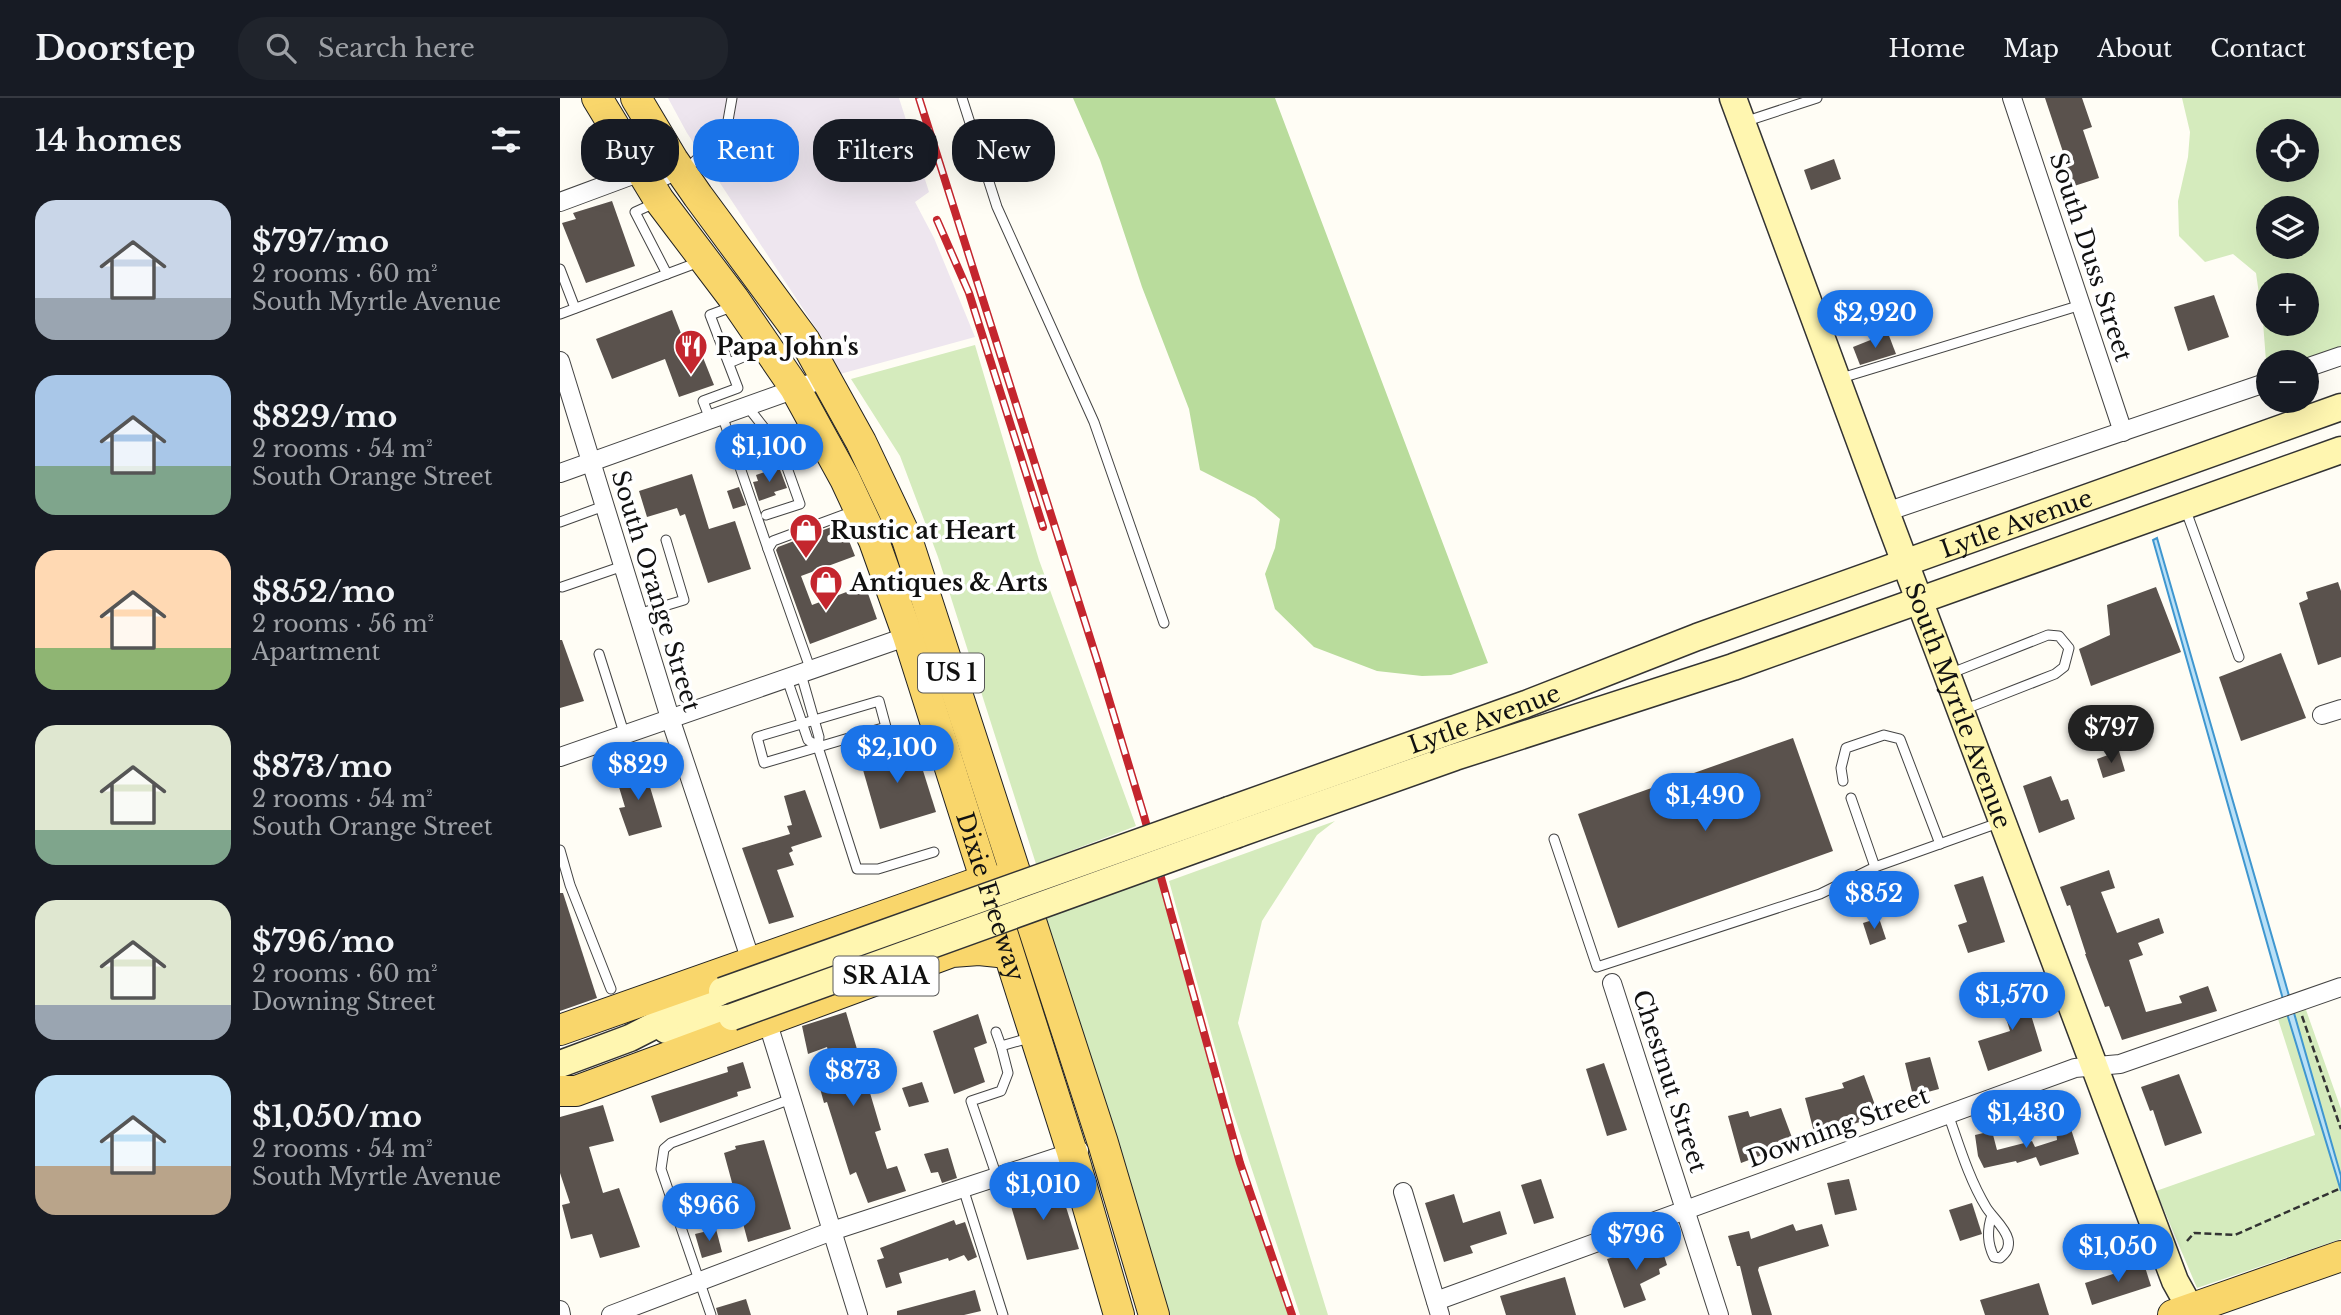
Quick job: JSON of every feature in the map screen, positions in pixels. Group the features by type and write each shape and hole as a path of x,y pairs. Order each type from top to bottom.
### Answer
{"main road":[{"name":"Dixie Freeway","path":"597,98 650,186 738,304 795,388 814,419 874,541 908,636 1072,1152 1119,1315"},
{"name":"Dixie Freeway","path":"636,98 649,119"},
{"name":"South Myrtle Avenue","path":"1738,110 2186,1313"},
{"name":"Dixie Freeway","path":"679,169 787,315 826,377 906,539 1103,1143 1154,1315"},
{"name":"Lytle Avenue","path":"630,1038 732,1017 1233,822 1697,637 2341,407"},
{"name":"Lytle Avenue","path":"560,1064 630,1038 722,992 1233,822 1455,757 1733,667 2341,450"},
{"name":"SR A1A","path":"560,1030 985,880 1002,880 1019,886"},
{"path":"952,952 980,937 998,921 1010,906 1019,886"},
{"name":"SR A1A","path":"560,1091 576,1091 952,952 979,950 1008,953"},
{"path":"2186,1313 2341,1256"}],"street":[{"name":"South Duss Street","path":"2012,98 2123,432"},
{"path":"560,202 650,186 655,182"},
{"path":"2319,364 2341,356"},
{"name":"South Orange Street","path":"560,361 566,404 590,463 671,721 752,963 767,1021 858,1315"},
{"path":"560,474 826,377"},
{"path":"1886,512 2256,386"},
{"path":"560,757 671,721 936,627"},
{"path":"2322,715 2341,709"},
{"name":"Chestnut Street","path":"1612,983 1719,1315"},
{"name":"Downing Street","path":"1438,1308 1686,1208 2075,1068 2120,1063 2341,987"},
{"path":"611,1315 832,1231 1103,1143"},
{"path":"1403,1192 1438,1308"}],"lane":[{"path":"679,165 726,132 732,98"},
{"path":"962,98 998,207 1094,422 1164,624"},
{"path":"1738,110 1817,98"},
{"path":"650,186 635,212 667,274"},
{"path":"560,314 704,260"},
{"path":"560,269 562,283 575,308"},
{"path":"738,304 710,315 738,388 703,401 716,417 768,549 800,675 820,737 818,747 857,869 878,869 934,852"},
{"path":"1837,379 2081,305"},
{"path":"729,363 768,346"},
{"path":"747,405 780,447 800,504 766,515"},
{"path":"560,522 604,506"},
{"path":"2184,506 2239,657"},
{"path":"768,549 773,541 859,509"},
{"path":"637,614 684,600 666,540"},
{"path":"562,587 623,566"},
{"path":"1947,674 2048,635 2059,636 2069,648 2064,667 2055,674 1961,711"},
{"path":"599,654 625,736"},
{"path":"800,675 803,723 808,740 818,747"},
{"path":"879,701 886,727 764,763 757,737 803,723 879,701"},
{"path":"1843,780 1841,768 1846,748 1884,735 1900,739 1940,844"},
{"path":"1851,798 1875,867"},
{"path":"1554,839 1597,967 1820,894 1875,867 2003,821"},
{"path":"560,850 570,885 611,989"},
{"path":"996,1032 1008,1073 1001,1091 971,1101 997,1177"},
{"path":"1001,1046 1035,1036"},
{"path":"711,1315 661,1169 664,1149 671,1143 791,1098"},
{"path":"1948,1114 1968,1167 1992,1215"},
{"path":"963,1188 1003,1315"}],"path":[{"path":"2300,1010 2341,1129"},
{"path":"2187,1241 2194,1233 2242,1233 2284,1211 2341,1188"}],"shaded area":[{"path":"668,98 899,98 906,119 813,119 813,182 926,182 929,192 915,202 934,238 975,337 840,374 823,339 719,182 799,182 799,119 693,119 693,142"}],"green space":[{"path":"1073,98 1275,98 1488,663 1451,675 1422,676 1377,671 1314,647 1275,609 1265,574 1275,548 1280,519 1255,498 1200,470 1189,409 1142,287 1100,160"},
{"path":"2182,98 2341,98 2341,346 2319,354 2319,350 2265,350 2264,336 2319,336 2319,273 2256,273 2233,254 2205,262 2179,236 2178,201 2188,157 2190,132"},
{"path":"975,345 1039,560 1136,826 1036,864 938,557 900,456 851,379"},
{"path":"1335,821 1317,835 1262,921 1238,1023 1328,1315 1300,1315 1232,1109 1169,881"},
{"path":"1157,863 1225,1112 1292,1315 1154,1315 1028,914"},
{"path":"2305,1007 2341,1109 2341,1239 2197,1288 2156,1191 2315,1135 2278,1019"}],"water":[{"path":"2157,538 2341,1176 2341,1191 2288,1017 2153,540"}],"building":[{"path":"2045,98 2082,98 2092,127 2083,130 2099,178 2071,187 2062,159 2065,158"},
{"path":"1834,159 1841,179 1811,190 1804,170"},
{"path":"612,201 635,266 586,283 562,223 576,219 573,213"},
{"path":"2214,295 2229,337 2188,351 2174,307"},
{"path":"672,310 691,359 702,355 714,385 679,397 665,359 612,379 596,339"},
{"path":"1888,333 1896,354 1860,365 1853,347"},
{"path":"779,467 787,488 759,501 753,482 758,481 756,475"},
{"path":"692,474 709,529 735,521 751,569 708,583 685,514 680,516 677,508 647,517 639,491"},
{"path":"739,487 746,505 733,509 727,491"},
{"path":"842,523 855,556 801,576 812,605 865,585 877,619 810,644 776,550"},
{"path":"2338,582 2341,591 2341,657 2318,665 2299,603 2308,599 2306,592"},
{"path":"2156,587 2181,652 2091,686 2079,649 2110,635 2107,605"},
{"path":"560,640 584,701 560,708"},
{"path":"2281,653 2306,718 2241,741 2219,677"},
{"path":"1793,738 1833,851 1618,928 1578,814"},
{"path":"914,742 936,812 880,829 859,756"},
{"path":"2119,751 2125,771 2103,778 2097,759"},
{"path":"644,767 662,827 629,836 619,808 625,807 615,774"},
{"path":"2051,776 2061,801 2068,799 2075,819 2039,833 2023,786"},
{"path":"805,790 822,837 791,847 793,851 789,853 794,865 777,870 794,917 769,924 742,848 790,834 787,826 792,825 784,796"},
{"path":"2109,870 2115,888 2101,892 2117,933 2159,918 2164,933 2138,943 2143,955 2129,960 2146,1012 2182,1003 2179,996 2208,986 2217,1011 2122,1040 2109,1006 2105,1007 2070,905 2067,906 2060,887"},
{"path":"1983,876 2005,942 1968,953 1958,925 1967,922 1954,885"},
{"path":"560,893 563,893 597,998 560,1011"},
{"path":"1879,918 1886,939 1870,945 1863,923"},
{"path":"2024,984 2042,1051 1988,1071 1978,1041 2010,1031 1998,992"},
{"path":"846,1012 881,1130 875,1132 887,1169 897,1166 906,1191 868,1203 856,1172 850,1175 818,1081 835,1077 827,1047 808,1054 802,1026"},
{"path":"978,1014 987,1043 974,1048 985,1082 954,1094 933,1031"},
{"path":"1930,1057 1939,1089 1913,1096 1905,1063"},
{"path":"743,1062 751,1088 737,1092 738,1096 660,1123 651,1096 728,1072 727,1067"},
{"path":"1604,1063 1627,1130 1607,1136 1586,1069"},
{"path":"2179,1074 2202,1133 2165,1146 2153,1110 2150,1111 2141,1087"},
{"path":"1864,1075 1879,1116 1814,1132 1805,1098 1844,1088 1842,1083"},
{"path":"922,1082 929,1102 909,1107 902,1088"},
{"path":"603,1105 614,1141 589,1147 603,1193 619,1188 640,1247 600,1258 592,1234 571,1239 562,1205 570,1203 560,1173 560,1117"},
{"path":"1781,1108 1794,1143 1741,1163 1728,1116 1748,1111 1750,1117"},
{"path":"2070,1126 2079,1154 2040,1166 2036,1157 1984,1168 1978,1156 1975,1135 1992,1131 1997,1150 2032,1141 2035,1147 2057,1140 2056,1129"},
{"path":"764,1140 791,1229 748,1242 724,1153 736,1149 735,1146"},
{"path":"948,1148 957,1178 942,1183 938,1172 931,1173 924,1154"},
{"path":"1541,1179 1554,1218 1534,1224 1521,1185"},
{"path":"1849,1179 1857,1210 1835,1215 1827,1183"},
{"path":"1058,1181 1079,1249 1027,1260 1008,1196"},
{"path":"1454,1194 1463,1223 1500,1211 1507,1234 1470,1246 1473,1253 1444,1262 1425,1203"},
{"path":"1972,1203 1982,1234 1960,1241 1949,1210"},
{"path":"954,1220 956,1225 965,1222 977,1257 968,1261 964,1255 949,1261 948,1258 899,1273 902,1283 886,1288 877,1260 884,1258 880,1248"},
{"path":"1793,1224 1796,1231 1822,1224 1829,1246 1759,1267 1772,1315 1752,1315 1740,1266 1737,1266 1728,1236 1749,1231 1751,1239"},
{"path":"716,1229 722,1252 702,1258 695,1234"},
{"path":"1660,1243 1667,1265 1659,1269 1660,1274 1640,1284 1646,1300 1624,1308 1607,1259"},
{"path":"2144,1264 2151,1286 2092,1305 2085,1283"},
{"path":"1565,1277 1576,1315 1506,1315 1500,1296"},
{"path":"2039,1283 2049,1315 1985,1315 1980,1300"},
{"path":"975,1290 981,1311 964,1315 897,1315 897,1311"},
{"path":"746,1299 751,1315 718,1315 716,1308"}],"railway":[{"path":"919,98 1098,663 1144,816 1240,1163 1292,1315"},
{"path":"937,220 969,293 1043,527"}],"place":[{"name":"Papa John's","path":"691,376"},
{"name":"Rustic at Heart","path":"806,560"},
{"name":"Antiques & Arts","path":"826,612"}]}
